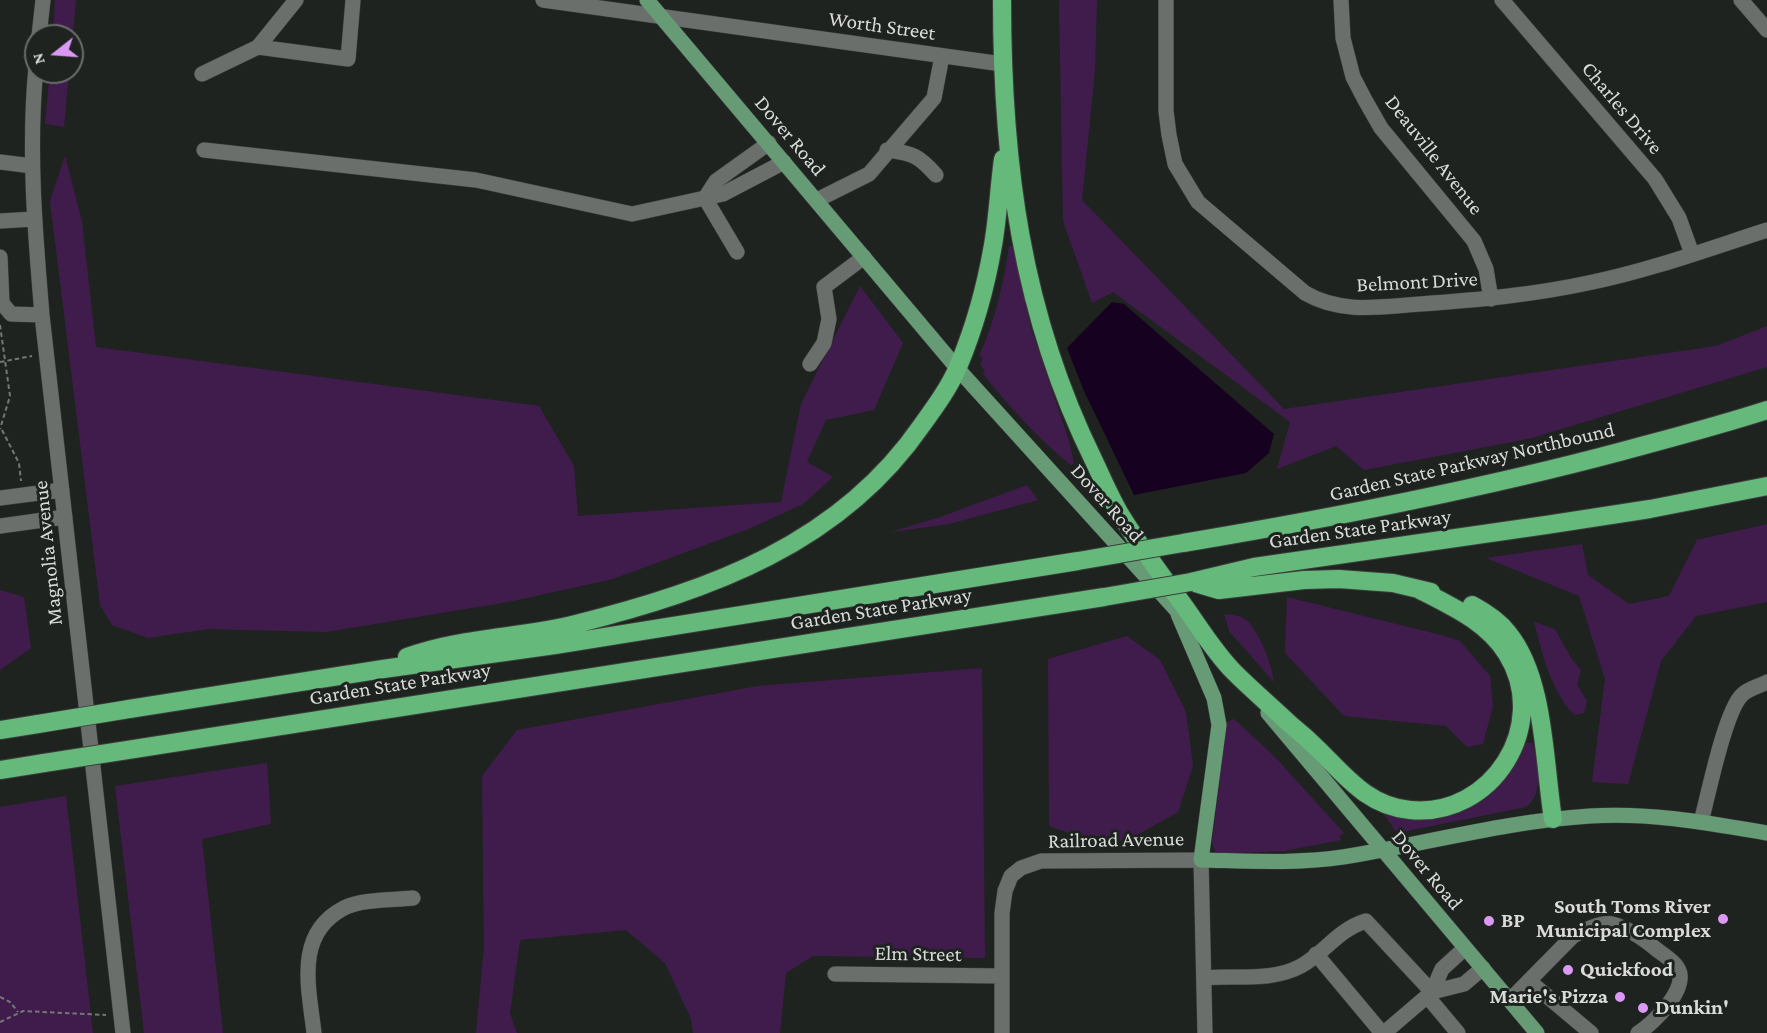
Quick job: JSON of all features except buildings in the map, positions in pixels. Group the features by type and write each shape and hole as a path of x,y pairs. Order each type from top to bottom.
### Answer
{"highway":[{"path":"1002,0 1002,64 1006,134 1023,250 1038,319 1057,378 1073,417 1118,512 1157,570 1231,670 1320,751 1354,786 1380,803 1403,809 1427,810 1451,806 1467,799 1480,792 1498,775 1512,754 1521,729 1522,707 1521,689 1512,663 1495,637 1471,617 1420,590"},
{"path":"382,669 423,651 563,627 644,606 691,590 771,556 852,504 913,440 957,368 975,319 993,245 1006,134"},
{"name":"Garden State Parkway Northbound","path":"1183,543 1296,524 1501,482 1767,410"},
{"name":"Garden State Parkway","path":"0,770 1104,597 1191,582 1254,567 1569,522 1767,486"},
{"name":"Garden State Parkway","path":"0,730 382,669 555,645 1183,543"},
{"path":"1191,582 1219,590 1304,580 1339,579 1393,583 1454,597 1476,607 1502,626 1517,645 1527,666 1536,699 1553,819"}],"main road":[{"name":"Dover Road","path":"647,0 957,368 1231,670 1537,1033"},
{"path":"1175,609 1214,698 1219,725 1201,860"},
{"name":"Railroad Avenue","path":"1201,860 1302,861 1342,857 1553,819 1629,815 1701,822 1767,833"}],"street":[{"path":"40,24 43,0"},
{"path":"202,74 258,47 296,0"},
{"path":"258,47 348,59 353,0"},
{"name":"Worth Street","path":"543,0 1002,64"},
{"name":"Belmont Drive","path":"1166,0 1166,111 1175,164 1198,202 1305,293 1319,301 1334,306 1359,309 1491,299 1589,283 1767,230"},
{"name":"Deauville Avenue","path":"1341,0 1343,38 1353,77 1381,128 1474,241 1486,269 1491,299"},
{"name":"Charles Drive","path":"1502,0 1655,179 1679,218 1692,254"},
{"path":"1741,0 1767,30"},
{"path":"817,200 869,174 887,150 934,98 942,56"},
{"name":"Magnolia Avenue","path":"34,84 32,166 42,315 123,1033"},
{"path":"705,198 716,181 769,143"},
{"path":"204,150 476,180 632,214 723,194 784,162"},
{"path":"887,150 910,153 923,161 936,175"},
{"path":"0,162 32,166"},
{"path":"705,198 737,252"},
{"path":"0,221 34,219"},
{"path":"0,257 2,303 11,314 42,315"},
{"path":"810,364 824,344 829,319 824,287 864,257"},
{"path":"0,498 62,490"},
{"path":"0,526 65,517"},
{"path":"1701,822 1732,713 1742,695 1767,682"},
{"path":"1194,1033 1205,1033 1201,860"},
{"name":"Railroad Avenue","path":"1002,1033 1002,913 1005,891 1011,876 1021,868 1041,861 1201,860"},
{"path":"314,1033 307,975 310,945 326,922 345,907 413,898"},
{"path":"1205,978 1266,977 1302,966 1350,926 1366,921 1429,994 1458,1033"},
{"path":"1510,1000 1573,936 1584,930 1611,923 1644,939 1678,967 1680,978 1677,993 1646,1028 1638,1033"},
{"path":"1316,954 1383,1033 1429,994 1442,969 1465,948"},
{"path":"1429,994 1464,984 1483,968"},
{"name":"Elm Street","path":"835,974 1002,976"},
{"path":"1529,981 1591,1033"}],"path":[{"path":"0,325 10,396 1,429 19,463 22,495"},
{"path":"0,362 47,352"},
{"path":"0,997 10,1002 19,1013"},
{"path":"0,1022 23,1011 121,1016"}],"shaded area":[{"path":"55,0 76,0 74,24 54,24"},
{"path":"1059,0 1097,0 1095,70 1082,200 1284,409 1716,346 1767,326 1767,367 1528,439 1364,470 1336,446 1277,469 1290,422 1113,292 1092,303 1063,221"},
{"path":"49,84 68,84 64,127 45,124"},
{"path":"65,156 82,222 96,347 539,406 574,466 578,516 781,502 801,404 860,286 903,343 874,410 826,420 807,462 833,477 803,504 751,528 613,579 508,602 326,632 208,629 148,638 112,625 100,605 50,201"},
{"path":"1009,246 1014,246 1030,325 1069,441 1074,463 1071,465 1014,410 983,374 985,370 980,365 983,358 979,356 998,302"},
{"path":"1112,302 1124,304 1274,434 1269,453 1246,473 1134,495 1084,391 1067,348"},
{"path":"1027,485 1038,500 949,524 891,532 940,517"},
{"path":"1767,524 1767,602 1696,616 1661,661 1628,784 1592,782 1605,679 1579,596 1486,558 1582,544 1588,575 1629,604 1669,596 1697,540"},
{"path":"0,590 24,597 31,648 0,670"},
{"path":"1287,597 1460,641 1490,676 1493,706 1483,744 1467,747 1446,726 1344,716 1285,653"},
{"path":"1224,614 1241,617 1254,629 1271,667 1274,682 1229,631"},
{"path":"1534,622 1555,629 1571,658 1581,670 1577,685 1587,701 1584,713 1574,715 1559,694 1548,671"},
{"path":"1127,636 1160,660 1186,712 1193,766 1178,812 1126,841 1085,839 1049,826 1048,659"},
{"path":"982,668 985,958 813,956 786,973 780,1033 693,1033 691,1019 665,963 626,930 520,940 510,1013 517,1033 476,1033 484,947 482,776 517,730 758,686"},
{"path":"1234,719 1275,757 1344,833 1339,836 1341,840 1284,851 1216,854 1212,842 1227,722"},
{"path":"1526,743 1533,743 1538,786 1532,801 1526,807 1397,833 1383,813 1424,819 1458,813 1473,806 1499,786"},
{"path":"267,763 271,824 202,839 223,1033 144,1033 115,786"},
{"path":"66,796 93,1033 0,1033 0,807"}],"place":[{"name":"South Toms River Municipal Complex","path":"1723,919"},
{"name":"BP","path":"1489,921"},
{"name":"Quickfood","path":"1568,970"},
{"name":"Marie's Pizza","path":"1620,997"},
{"name":"Dunkin'","path":"1643,1008"}]}
